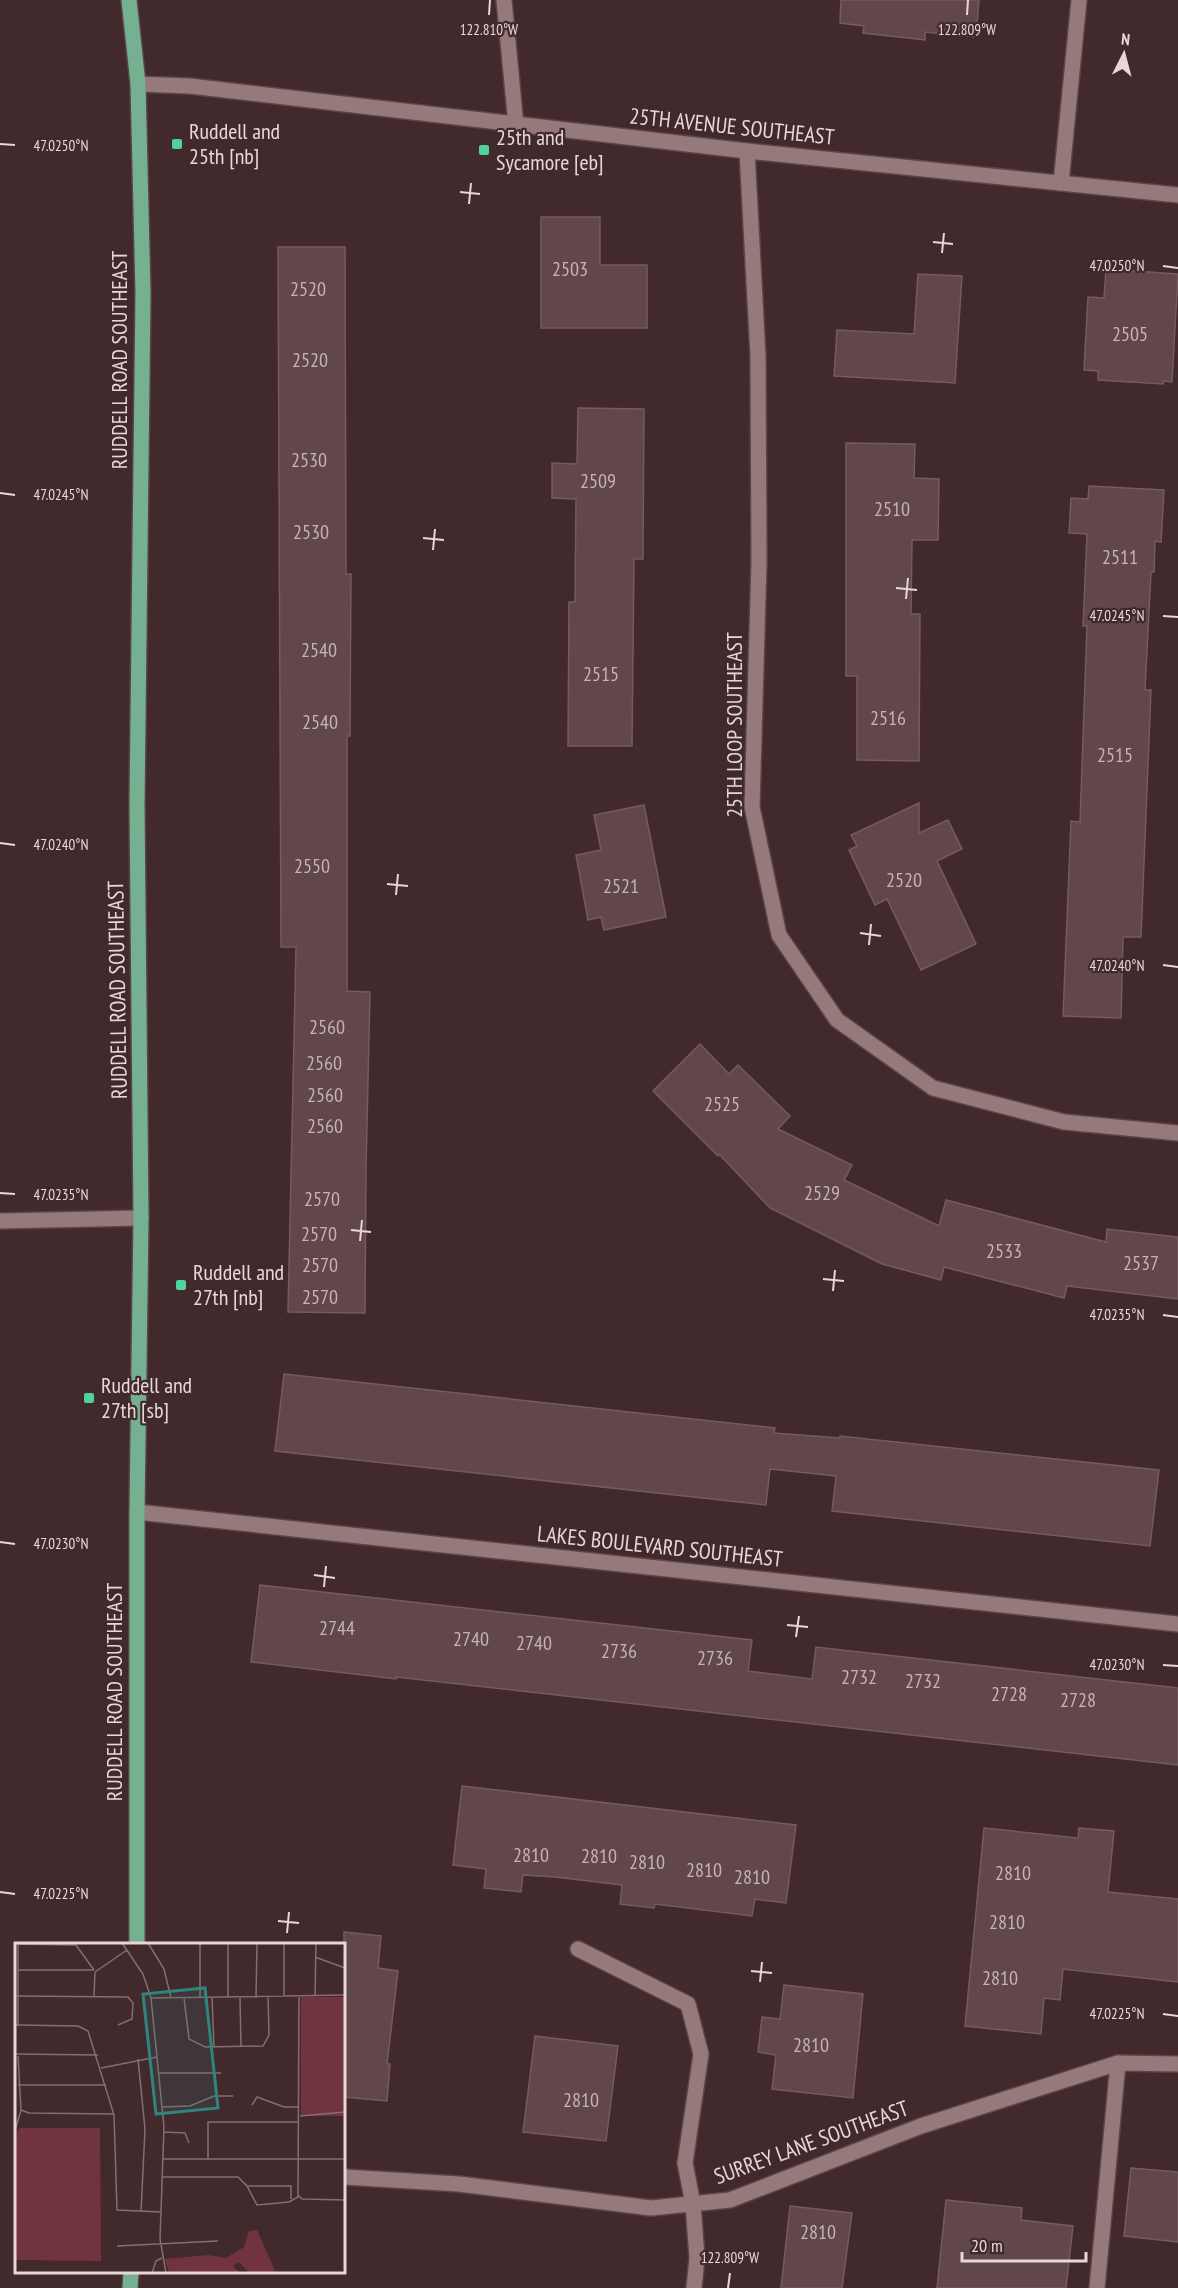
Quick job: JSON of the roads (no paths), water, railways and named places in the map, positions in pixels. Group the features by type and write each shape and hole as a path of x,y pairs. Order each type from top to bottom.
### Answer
{"main road":[{"name":"RUDDELL ROAD SOUTHEAST","path":"129,0 138,84 143,293 137,805 141,1218 137,1512 136,1943"},
{"path":"130,2288 131,2273"}],"street":[{"path":"504,0 516,125"},
{"path":"1061,183 1079,0"},
{"name":"25TH AVENUE SOUTHEAST","path":"138,84 190,86 747,151 1178,195"},
{"name":"25TH LOOP SOUTHEAST","path":"747,151 758,367 759,562 752,807 779,935 837,1020 933,1088 1064,1122 1178,1133"},
{"path":"0,1221 141,1218"},
{"name":"LAKES BOULEVARD SOUTHEAST","path":"137,1512 1178,1624"},
{"path":"578,1949 688,2004 700,2054 685,2163 693,2204 697,2258 694,2288"},
{"path":"1097,2288 1118,2063"},
{"name":"SURREY LANE SOUTHEAST","path":"345,2177 459,2184 651,2208 730,2200 921,2126 1118,2063 1178,2064"}],"place":[{"name":"Ruddell and 25th [nb]","path":"177,144"},
{"name":"25th and Sycamore [eb]","path":"484,150"},
{"name":"Ruddell and 27th [nb]","path":"181,1285"},
{"name":"Ruddell and 27th [sb]","path":"89,1398"}]}
